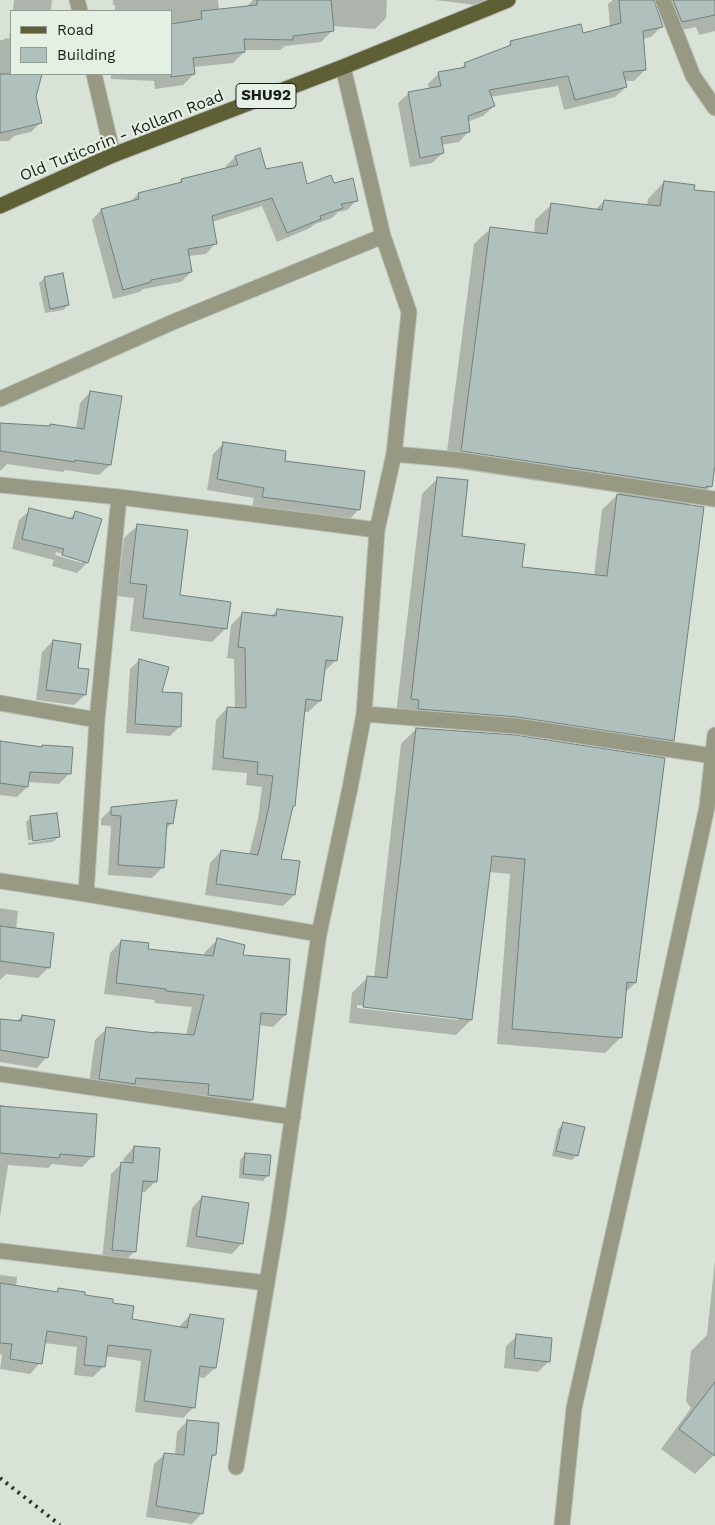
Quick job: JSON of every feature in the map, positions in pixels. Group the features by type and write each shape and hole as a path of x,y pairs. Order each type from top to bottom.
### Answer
{"main road":[{"name":"Old Tuticorin - Kollam Road","path":"0,206 113,155 344,67 508,0"}],"street":[{"path":"663,0 693,76 715,108"},
{"path":"236,1467 293,1117 319,934 364,714 377,530 394,454 409,312 383,236 344,67"},
{"path":"94,75 113,155"},
{"path":"0,399 173,322 383,236"},
{"path":"394,454 460,460 715,499"},
{"path":"0,485 119,497 377,530"},
{"path":"86,894 97,720 119,497"},
{"path":"0,703 97,720"},
{"path":"364,714 516,726 713,756"},
{"path":"562,1525 574,1408 652,1061 706,807 712,790 715,735"},
{"path":"0,881 319,934"},
{"path":"0,1074 293,1117"},
{"path":"0,1251 267,1283"}],"building":[{"path":"257,0 331,0 334,31 293,36 293,40 244,39 245,52 193,58 195,74 171,77 172,24 202,19 201,11 257,5"},
{"path":"619,0 654,0 663,27 643,31 646,70 623,72 627,87 575,100 568,76 489,90 495,106 468,116 470,132 441,137 444,153 420,158 408,92 441,86 438,72 466,67 464,63 511,45 510,41 581,24 583,33 621,23"},
{"path":"673,0 715,0 715,15 682,22"},
{"path":"0,74 42,75 36,97 42,123 0,133"},
{"path":"260,148 266,169 302,162 307,184 331,175 334,183 353,178 358,201 341,204 343,208 320,216 321,219 287,233 272,198 212,216 217,244 188,249 192,272 151,280 151,282 123,290 101,209 139,199 138,193 182,182 181,179 238,165 235,156"},
{"path":"664,181 695,185 694,190 715,192 715,465 712,487 707,486 706,488 461,451 490,227 547,234 551,203 602,210 604,200 660,206"},
{"path":"63,273 69,305 50,309 44,277"},
{"path":"90,391 122,396 111,465 75,460 75,462 0,451 0,423 50,426 50,424 84,429"},
{"path":"223,442 286,451 285,461 365,471 360,510 262,497 264,488 217,479"},
{"path":"437,477 468,480 462,536 525,544 522,567 607,576 617,494 704,507 674,741 517,717 418,709 419,700 411,699"},
{"path":"29,508 73,519 75,511 102,519 88,563 62,555 64,549 22,539"},
{"path":"137,524 188,530 180,595 231,602 227,629 143,618 147,585 130,583"},
{"path":"277,609 343,617 337,661 326,660 321,701 306,699 295,806 293,806 281,859 300,861 295,895 216,884 221,850 258,855 269,806 273,776 257,774 258,762 223,758 227,707 246,708 245,648 238,647 242,612 276,616"},
{"path":"53,640 81,644 78,668 89,669 86,695 46,690"},
{"path":"139,659 169,667 162,692 182,693 181,727 135,724"},
{"path":"416,728 515,735 665,758 636,983 627,982 622,1038 512,1029 525,859 492,856 472,1020 363,1007 367,976 387,978"},
{"path":"0,741 42,747 42,745 73,747 71,774 30,772 28,787 0,783"},
{"path":"177,800 173,824 167,823 164,868 118,865 121,816 111,815 111,807"},
{"path":"57,813 60,837 33,841 30,816"},
{"path":"0,926 54,933 50,968 0,961"},
{"path":"217,938 245,945 243,955 290,959 286,1015 261,1013 253,1100 208,1095 209,1084 136,1078 135,1084 99,1079 106,1027 155,1033 194,1035 204,995 116,983 121,940 149,943 148,949 213,956"},
{"path":"22,1015 55,1020 48,1058 0,1050 0,1019 21,1021"},
{"path":"0,1106 97,1114 94,1157 60,1154 59,1158 0,1153"},
{"path":"563,1122 585,1127 578,1156 556,1151"},
{"path":"134,1146 160,1148 157,1182 143,1181 136,1252 112,1250 121,1162 133,1163"},
{"path":"245,1153 271,1155 269,1176 243,1174"},
{"path":"202,1196 249,1203 243,1244 196,1236"},
{"path":"0,1283 58,1292 58,1288 85,1292 85,1295 113,1299 113,1303 134,1306 132,1319 187,1328 190,1314 224,1319 216,1368 200,1366 195,1408 144,1401 151,1350 108,1345 105,1367 84,1365 87,1337 47,1331 42,1364 10,1359 12,1344 0,1343"},
{"path":"516,1334 552,1338 550,1362 514,1358"},
{"path":"715,1382 715,1456 679,1429"},
{"path":"187,1420 219,1423 216,1455 212,1455 203,1514 156,1506 164,1453 184,1455"}],"railway":[{"path":"0,1478 60,1525"}]}
